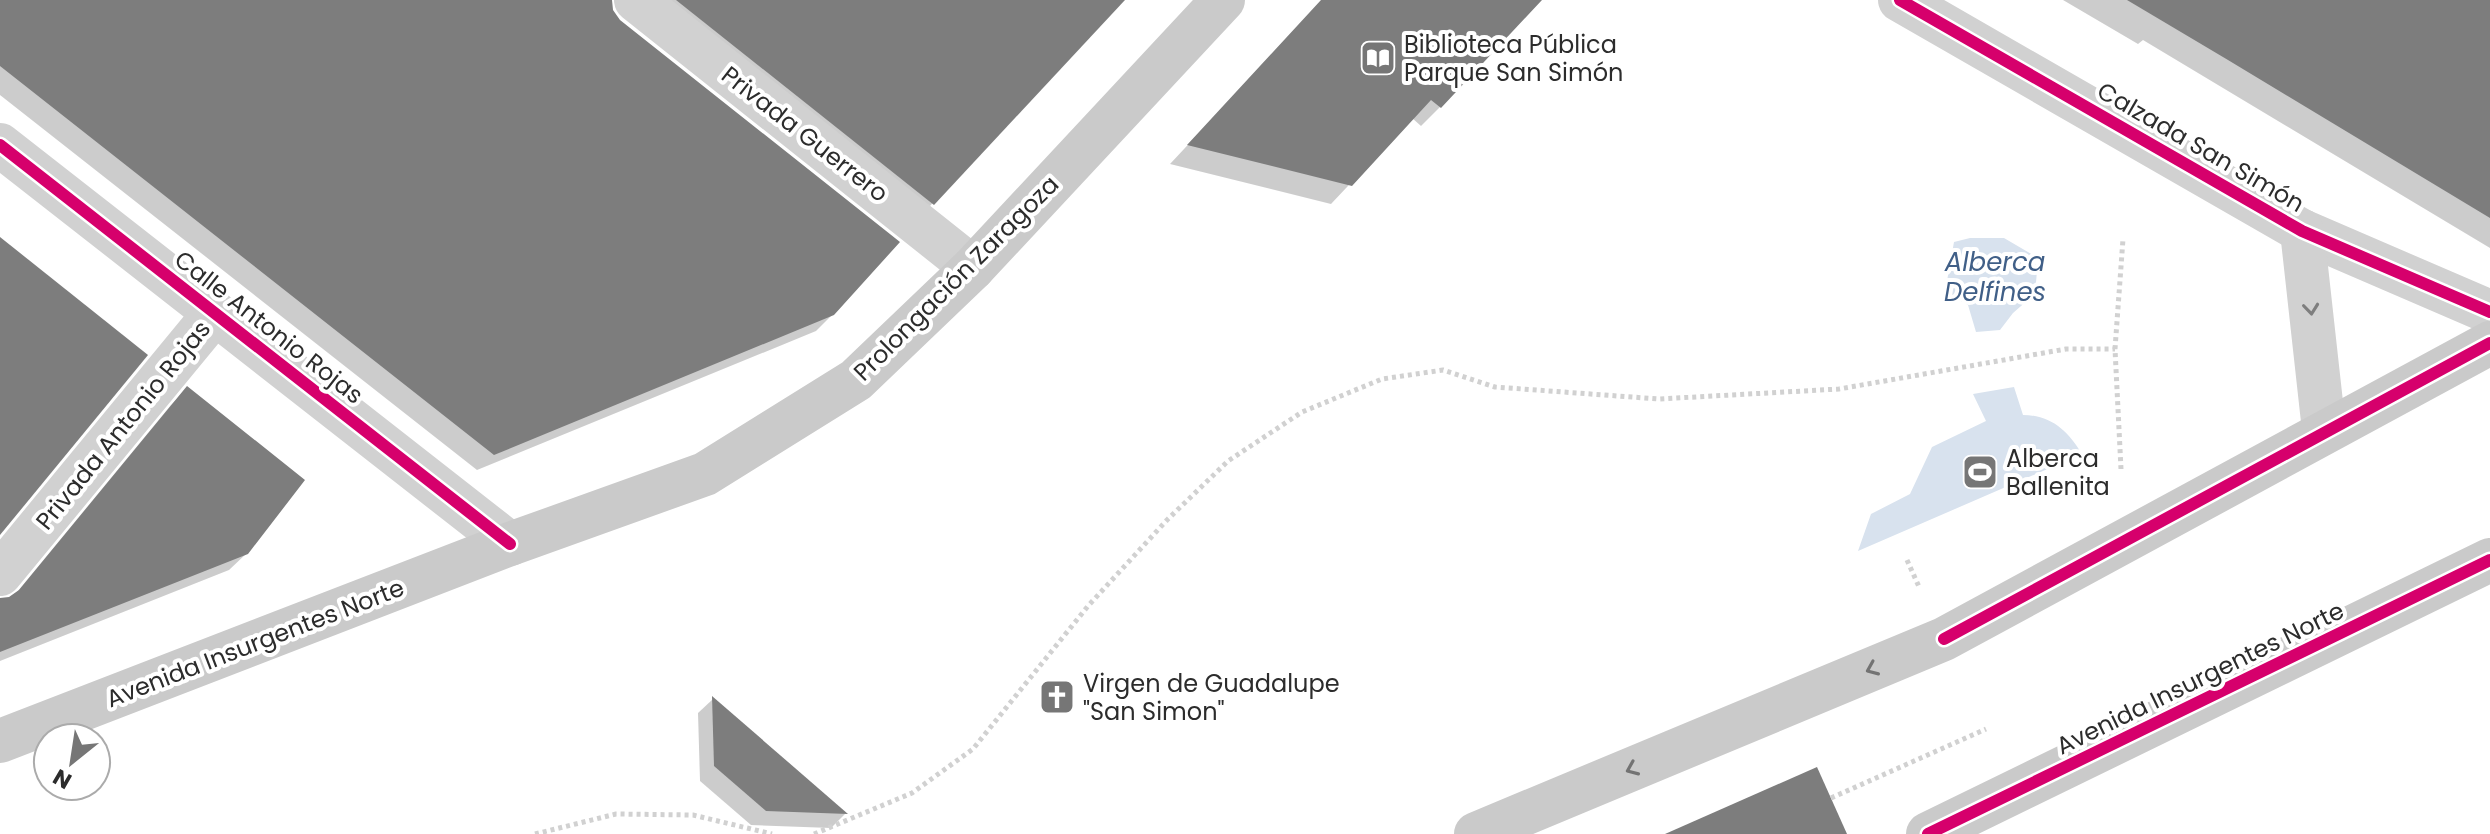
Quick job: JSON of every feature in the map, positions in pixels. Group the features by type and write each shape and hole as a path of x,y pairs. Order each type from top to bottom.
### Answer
{"main road":[{"name":"Prolongación Zaragoza","path":"510,544 705,474 856,380 973,268 1223,0"},
{"path":"1476,834 1944,639 2324,430 2490,343"},
{"name":"Avenida Insurgentes Norte","path":"0,741 510,544"},
{"name":"Avenida Insurgentes Norte","path":"1928,834 2490,560"}],"street":[{"name":"Privada Guerrero","path":"636,0 973,268"},
{"name":"Calzada San Simón","path":"1900,0 2302,231 2490,312"},
{"name":"Calle Antonio Rojas","path":"0,145 510,544"},
{"name":"Calzada San Simón","path":"2302,231 2324,430"},
{"name":"Privada Antonio Rojas","path":"0,574 215,313"}],"path":[{"path":"2121,469 2115,349 2123,239"},
{"path":"814,834 912,793 973,749 1088,606 1167,520 1228,461 1302,412 1382,379 1443,370 1495,387 1659,399 1839,389 2066,349 2115,349"},
{"path":"1831,798 1986,729"},
{"path":"535,834 616,814 693,815 772,834"}],"water":[{"name":"Alberca Delfines","path":"1970,238 2004,238 2033,255 2037,271 2035,294 2013,313 2000,330 1976,332 1968,305 1945,292 1954,242"},
{"name":"Alberca Ballenita","path":"2014,387 2023,415 2042,418 2058,426 2082,454 1858,551 1871,514 1910,494 1932,447 1986,421 1973,394"}],"building":[{"path":"0,0 612,0 613,10 620,20 900,242 834,315 494,455 0,66"},
{"path":"676,0 1125,0 934,205"},
{"name":"Biblioteca Pública Parque San Simón","path":"1321,0 1542,0 1441,108 1431,100 1352,186 1187,145"},
{"path":"2127,0 2490,0 2490,218 2228,60"},
{"path":"0,237 148,355 0,535"},
{"path":"187,386 305,480 248,554 0,652 0,598 9,597 19,590"},
{"path":"712,696 848,814 766,811 714,766"},
{"path":"1817,767 1847,834 1665,834"}],"cycle path":[{"path":"1900,0 2302,231 2490,312"},
{"path":"0,145 510,544"},
{"path":"1944,639 2490,343"},
{"path":"1928,834 2490,560"}],"place":[{"name":"Biblioteca Pública Parque San Simón","path":"1378,58"},
{"name":"Alberca Ballenita","path":"1980,472"},
{"name":"Virgen de Guadalupe \"San Simon\"","path":"1057,697"}]}
